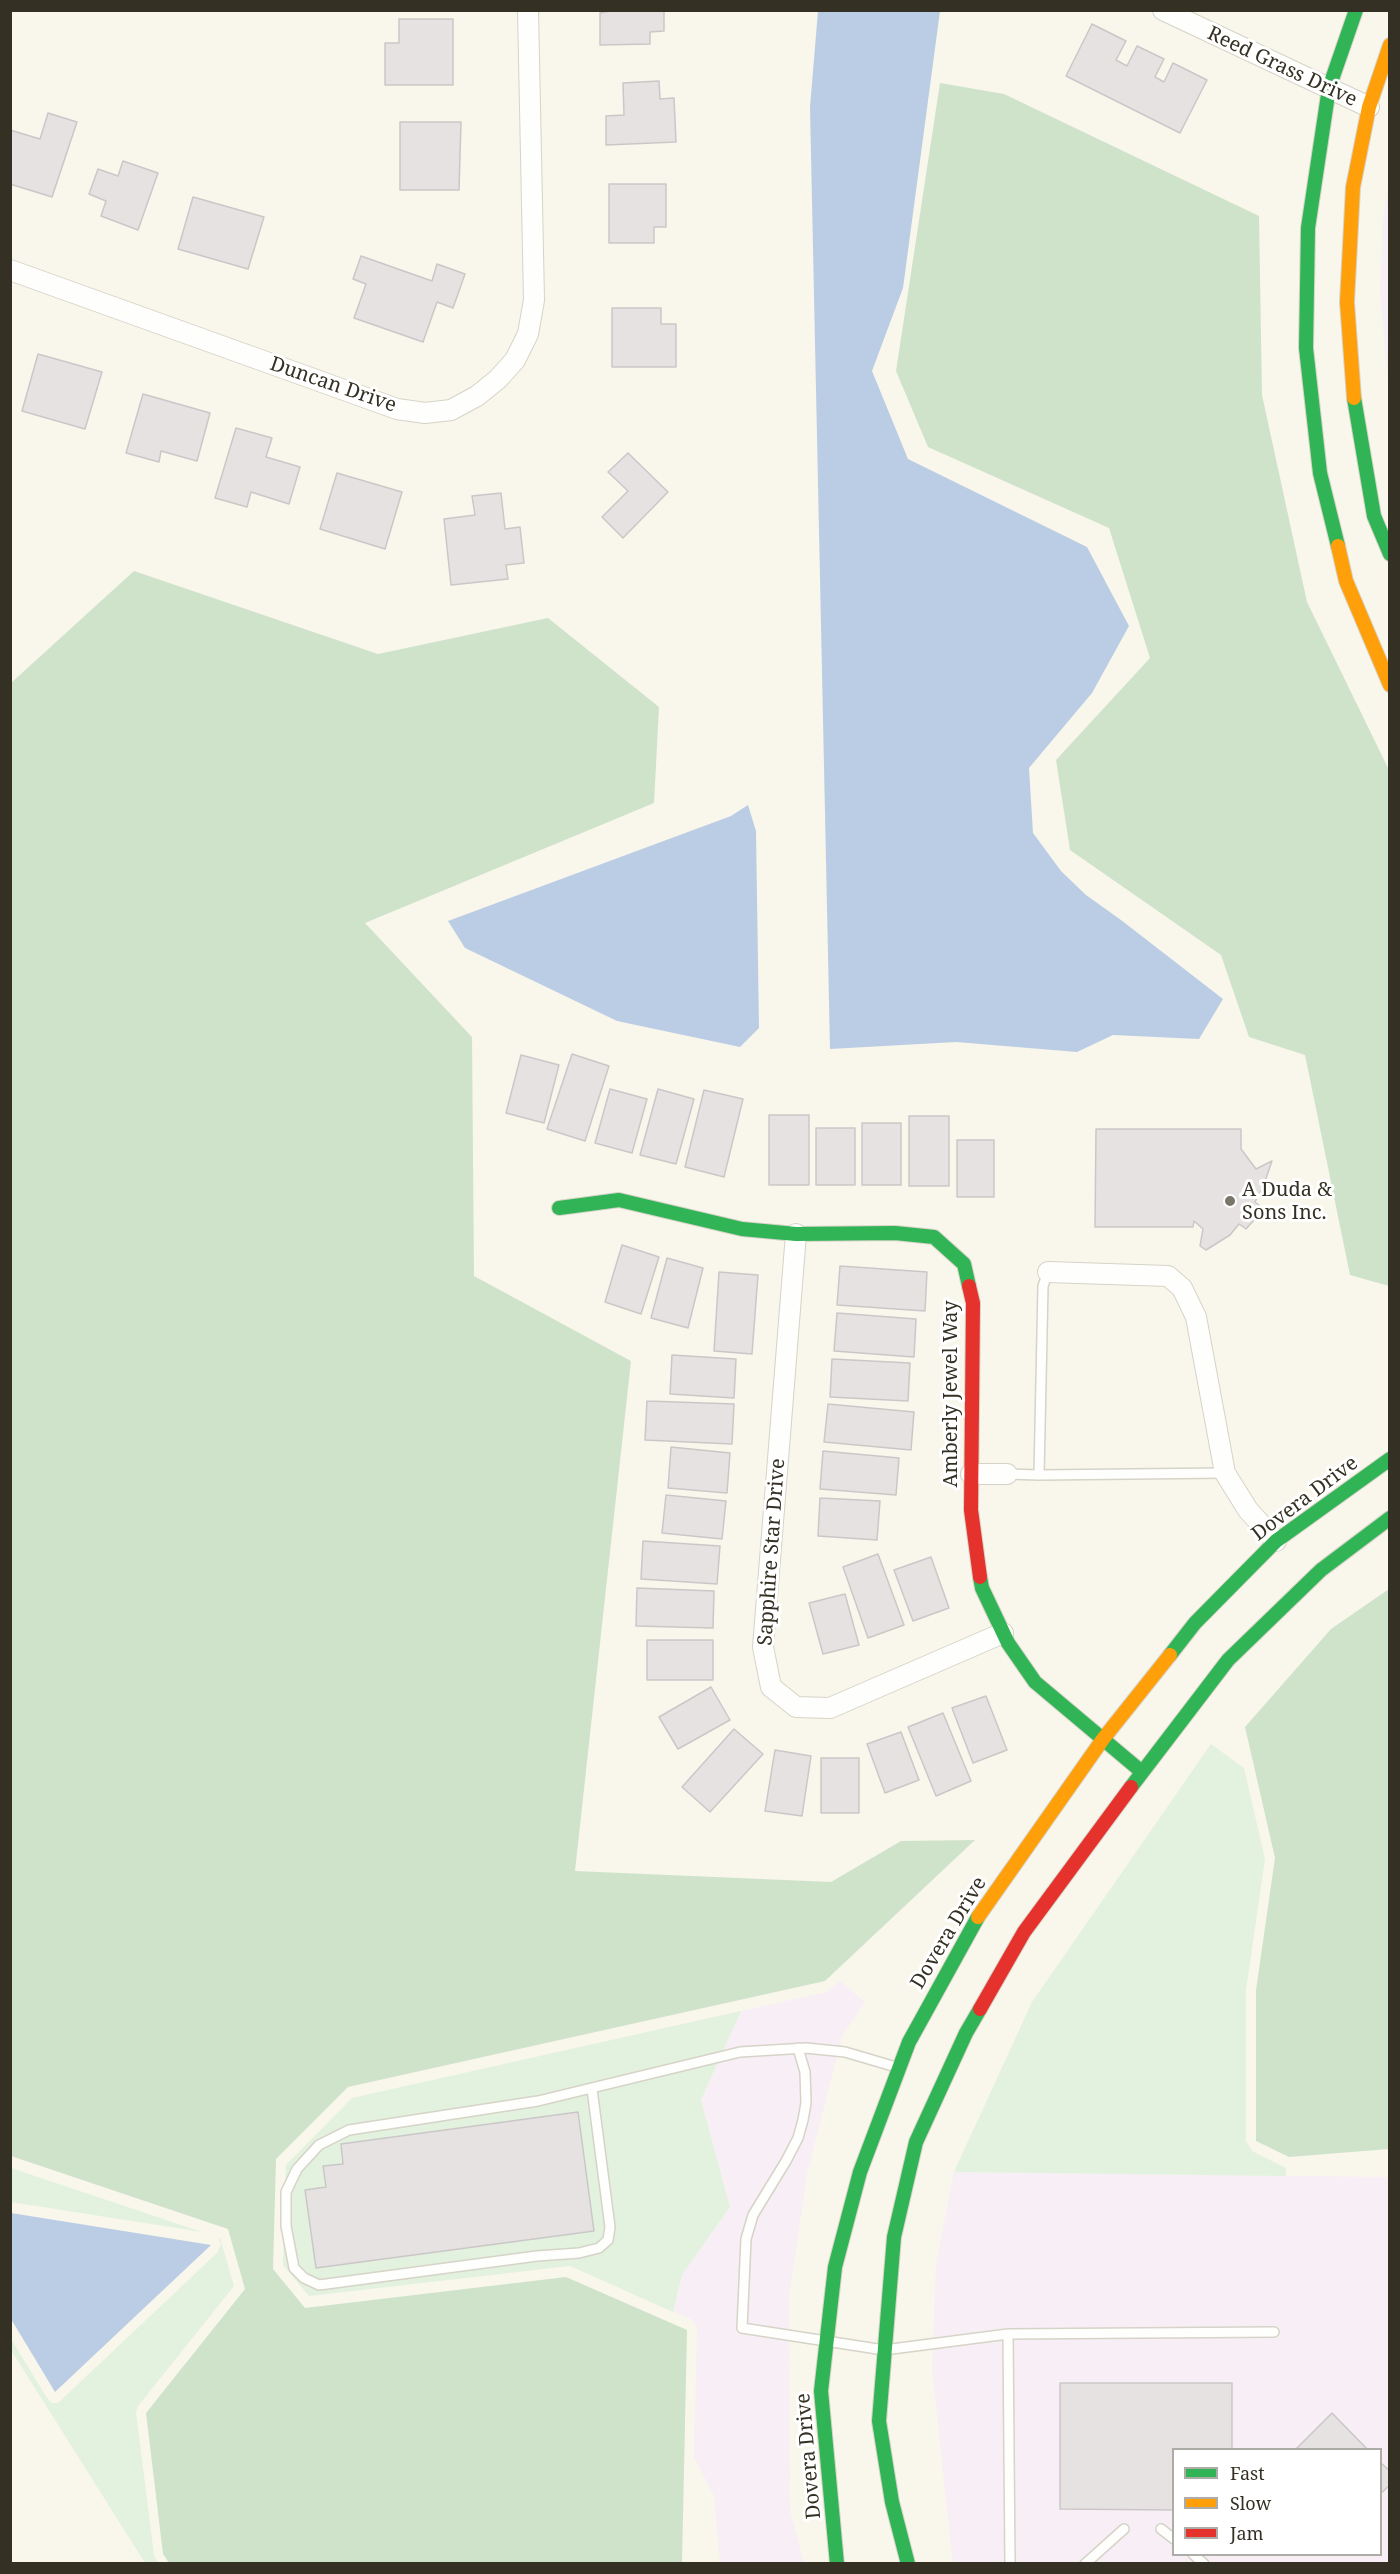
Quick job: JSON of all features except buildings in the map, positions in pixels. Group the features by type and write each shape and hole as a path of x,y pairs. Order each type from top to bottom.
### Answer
{"street":[{"name":"Duncan Drive","path":"10,270 397,409 425,413 451,410 477,396 498,379 515,360 528,334 534,300 528,10"},
{"name":"Reed Grass Drive","path":"1163,10 1369,107"},
{"path":"1356,10 1329,88 1308,228 1306,348 1322,484 1346,581 1388,681"},
{"path":"1389,45 1369,107 1353,187 1347,302 1353,395 1374,516 1389,554"},
{"name":"Amberly Jewel Way","path":"559,1208 619,1200 742,1229 796,1234 895,1233 934,1237 964,1264 974,1303 971,1510 982,1588 1003,1633 1035,1682 1142,1772"},
{"name":"Sapphire Star Drive","path":"796,1234 763,1647 771,1687 796,1707 830,1708 1003,1633"},
{"path":"1048,1272 1168,1276 1182,1288 1196,1317 1225,1473 1248,1510 1276,1541"},
{"name":"Dovera Drive","path":"837,2564 821,2391 835,2267 860,2172 909,2042 984,1907 1103,1739 1195,1623 1276,1541 1389,1459"},
{"path":"971,1474 1007,1474"},
{"path":"908,2564 892,2502 879,2421 894,2236 916,2142 966,2033 1024,1932 1228,1660 1321,1570 1389,1518"}],"lane":[{"path":"1039,1475 1043,1286 1048,1272"},
{"path":"1007,1474 1225,1473"},
{"path":"592,2089 610,2227 609,2240 598,2248 579,2253 537,2256 319,2284 304,2278 294,2268 286,2226 286,2192 297,2169 318,2145 349,2130 538,2101 740,2052 798,2048 845,2052 899,2067"},
{"path":"798,2048 805,2072 806,2103 803,2120 798,2138 786,2161 753,2215 746,2239 742,2328 884,2350 1008,2334 1274,2332"},
{"path":"1008,2334 1010,2564"},
{"path":"1085,2564 1124,2529"},
{"path":"1161,2529 1172,2538"}],"shaded area":[{"path":"1389,185 1389,392 1380,293 1383,218"},
{"path":"840,1981 865,2002 842,2036 807,2174 789,2297 790,2510 804,2563 720,2563 714,2496 694,2457 697,2327 691,2319 673,2312 682,2275 730,2207 701,2100 741,2011 827,1992"},
{"path":"954,2172 1389,2177 1389,2563 953,2564 932,2370 936,2264"}],"green space":[{"path":"940,83 1004,94 1259,216 1262,395 1307,602 1389,770 1389,1286 1350,1275 1305,1055 1249,1037 1221,955 1070,850 1056,760 1150,658 1109,528 928,447 896,371"},
{"path":"134,571 378,654 548,618 659,707 654,803 365,923 472,1037 474,1276 631,1361 575,1871 831,1882 901,1841 975,1840 825,1981 348,2087 276,2159 273,2269 305,2308 566,2277 687,2330 682,2563 169,2563 163,2554 146,2413 245,2289 228,2229 11,2156 11,683"},
{"path":"1389,1589 1389,2149 1289,2157 1256,2141 1256,1990 1275,1858 1245,1727 1331,1629"},
{"path":"1211,1744 1244,1768 1265,1859 1246,1990 1246,2141 1252,2151 1286,2168 1286,2176 954,2172 1032,2002"},
{"path":"741,2011 701,2100 730,2207 682,2275 673,2312 570,2266 309,2296 283,2265 286,2165 352,2098"},
{"path":"11,2168 202,2232 11,2202"},
{"path":"218,2237 220,2238 234,2286 138,2406 136,2412 154,2555 158,2563 145,2563 11,2350 11,2339 47,2398 52,2403 58,2403 217,2253 221,2244"}],"water":[{"path":"818,11 940,11 903,288 872,371 908,459 1087,547 1129,626 1092,693 1029,768 1033,833 1061,871 1086,895 1223,999 1199,1039 1113,1035 1077,1052 956,1042 830,1049 810,107"},
{"path":"748,805 756,831 759,1028 740,1047 617,1021 465,948 448,921 731,816"},
{"path":"11,2213 211,2245 55,2392 11,2319"}],"traffic: fast":[{"path":"1338,546 1320,473 1306,348 1308,228 1329,88 1356,10"},
{"path":"1354,398 1374,516 1390,554"},
{"path":"559,1208 619,1200 742,1229 796,1234 895,1233 934,1237 964,1264 969,1286"},
{"path":"1170,1655 1195,1623 1276,1541 1390,1459"},
{"path":"1131,1787 1228,1660 1321,1570 1390,1518"},
{"path":"980,1577 982,1588 1008,1643 1035,1682 1142,1772"},
{"path":"837,2564 821,2391 835,2267 860,2172 909,2042 978,1917"},
{"path":"908,2564 892,2502 879,2421 894,2237 916,2142 966,2033 980,2009"}],"traffic: slow":[{"path":"1354,398 1347,302 1353,187 1369,107 1390,45"},
{"path":"1338,546 1346,581 1390,685"},
{"path":"978,1917 1103,1739 1170,1655"}],"traffic: jam":[{"path":"969,1286 973,1303 971,1510 980,1577"},
{"path":"980,2009 1024,1932 1131,1787"}],"place":[{"name":"A Duda & Sons Inc.","path":"1230,1201"}]}
